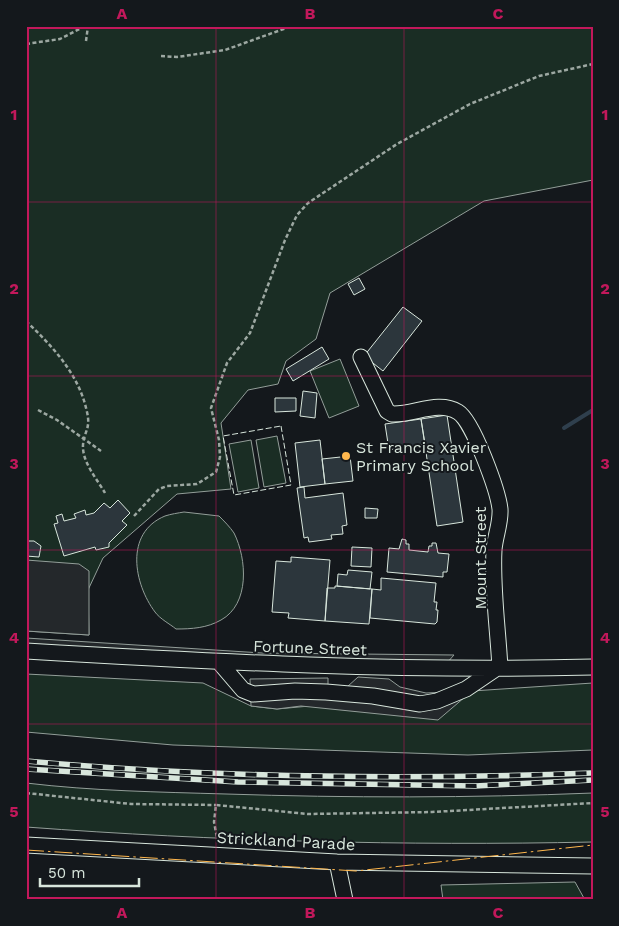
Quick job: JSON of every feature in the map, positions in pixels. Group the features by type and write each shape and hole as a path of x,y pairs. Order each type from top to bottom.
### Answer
{"street":[{"name":"Mount Street","path":"361,357 387,411 392,414 442,406 464,416 472,430 494,485 500,507 494,562 498,668"},
{"name":"Fortune Street","path":"26,651 371,668 593,667"},
{"path":"219,662 243,690 253,694 308,691 367,695 427,704 466,689 498,668"},
{"path":"367,695 371,668"},
{"name":"Strickland Parade","path":"26,845 337,862 593,866"},
{"name":"Strickland Parade","path":"545,864 593,860"},
{"path":"337,862 345,900"},
{"path":"562,865 578,868 593,879"}],"path":[{"path":"26,44 60,39 86,26 86,41"},
{"path":"162,56 178,57 225,50 292,26"},
{"path":"134,516 159,489 167,486 197,484 216,472 220,457 219,440 211,408 227,363 250,333 285,240 297,215 308,203 397,144 447,115 539,76 593,64"},
{"path":"26,321 55,348 72,375 87,411 89,426 84,440 87,461 105,493"},
{"path":"38,410 57,420 101,451"},
{"path":"26,793 131,804 216,806 308,814 432,812 593,803"},
{"path":"216,806 214,822 218,855"}],"green space":[{"path":"26,26 593,26 593,180 484,201 330,293 316,339 286,361 278,384 248,390 221,423 231,489 177,494 103,558 88,590 89,635 26,631"},
{"path":"340,359 359,406 329,418 310,371"},
{"path":"277,436 286,483 264,487 256,440"},
{"path":"251,440 259,488 238,492 229,444"},
{"path":"184,512 219,516 229,526 234,533 242,555 243,580 237,603 230,613 221,620 210,625 176,629 157,615 148,601 138,574 137,560 138,546 143,534 152,524 165,516"},
{"path":"26,674 203,683 251,706 277,709 472,691 593,683 593,750 468,755 173,745 26,732"},
{"path":"26,783 126,791 318,796 455,797 593,793 593,842 380,843 168,836 26,827"},
{"path":"575,882 585,900 443,900 441,885"}],"shaded area":[{"path":"26,560 79,564 89,571 89,635 26,631"},
{"path":"26,638 262,653 454,655 446,664 26,646"},
{"path":"358,677 389,679 400,687 426,693 472,691 438,720 301,706 277,709 251,706 250,679 328,678 328,686 347,687"}],"building":[{"path":"359,278 365,289 354,295 348,284"},
{"path":"403,307 422,321 383,371 364,356"},
{"path":"322,347 329,359 293,381 286,369"},
{"path":"303,391 317,393 315,418 300,416"},
{"path":"275,398 296,398 296,411 275,412"},
{"path":"447,415 463,522 437,526 421,419"},
{"path":"421,419 425,444 389,450 385,424"},
{"path":"320,440 325,484 300,487 295,443"},
{"path":"350,456 353,481 325,484 322,459"},
{"path":"304,487 305,498 343,493 347,525 342,526 343,534 331,535 332,539 309,542 308,537 304,538 297,488"},
{"path":"118,500 130,513 122,521 127,525 109,543 109,547 96,550 95,547 64,556 54,524 58,523 56,516 62,514 64,521 76,518 74,514 85,510 86,515 94,513 104,503 110,508"},
{"path":"365,508 378,509 377,518 365,518"},
{"path":"402,539 406,540 406,544 409,544 409,550 428,552 429,546 432,546 432,543 436,543 438,553 449,554 447,572 443,572 443,577 387,572 389,548 399,549"},
{"path":"26,541 34,541 41,546 39,557 26,556"},
{"path":"352,547 372,548 371,567 351,566"},
{"path":"291,557 330,560 325,621 288,618 289,613 272,612 276,561 291,562"},
{"path":"348,570 372,572 370,589 337,586 338,574 347,575"},
{"path":"381,578 436,583 434,602 437,602 437,622 435,624 370,618 372,589 381,590"},
{"path":"335,586 372,589 369,624 325,621 327,588 335,588"}],"waterway":[{"path":"564,428 593,410"}],"railway":[{"path":"26,761 167,771 308,776 379,777 591,773"},
{"path":"26,769 238,782 475,786 593,780"}],"fence":[{"path":"281,426 291,485 234,495 223,436 281,426"}],"power":[{"path":"26,850 356,871 593,845"}],"place":[{"name":"St Francis Xavier Primary School","path":"346,456"}]}
